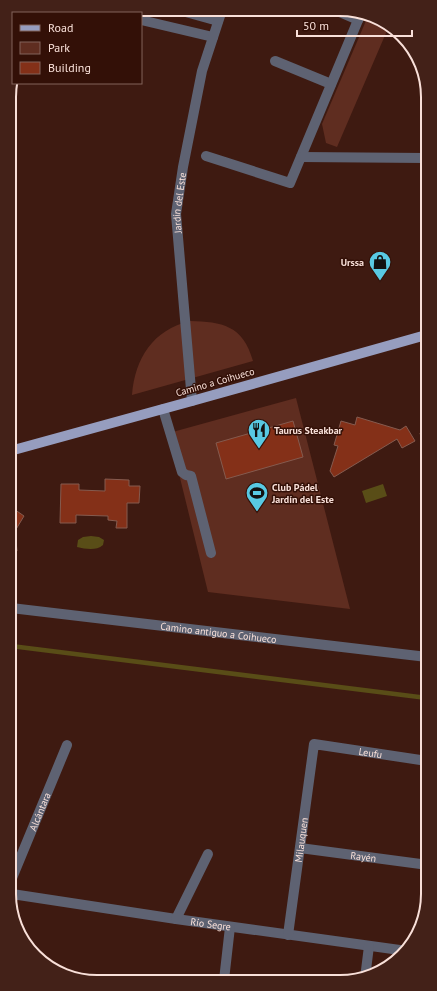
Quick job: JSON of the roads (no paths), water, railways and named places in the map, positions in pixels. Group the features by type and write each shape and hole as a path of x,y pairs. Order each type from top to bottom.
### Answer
{"main road":[{"name":"Camino a Coihueco","path":"16,449 421,336"}],"street":[{"path":"198,16 218,21"},
{"name":"Jardín del Este","path":"192,401 176,214 184,160 200,79 220,16"},
{"path":"206,156 290,183 359,19"},
{"path":"142,20 213,37"},
{"path":"275,61 331,84"},
{"path":"301,157 421,158"},
{"path":"163,409 182,472 191,476 211,553"},
{"name":"Camino antiguo a Coihueco","path":"16,609 421,656"},
{"name":"Leufu","path":"314,744 421,760"},
{"name":"Milauquen","path":"288,935 314,744"},
{"name":"Alcántara","path":"16,868 67,745"},
{"name":"Rayén","path":"300,848 421,864"},
{"path":"176,919 208,854"},
{"name":"Río Segre","path":"16,897 398,950"},
{"path":"225,975 230,926"},
{"path":"366,971 369,946"}],"waterway":[{"path":"16,647 421,697"}],"place":[{"name":"Urssa","path":"380,282"},
{"name":"Taurus Steakbar","path":"259,450"},
{"name":"Club Pádel Jardín del Este","path":"257,512"}]}
